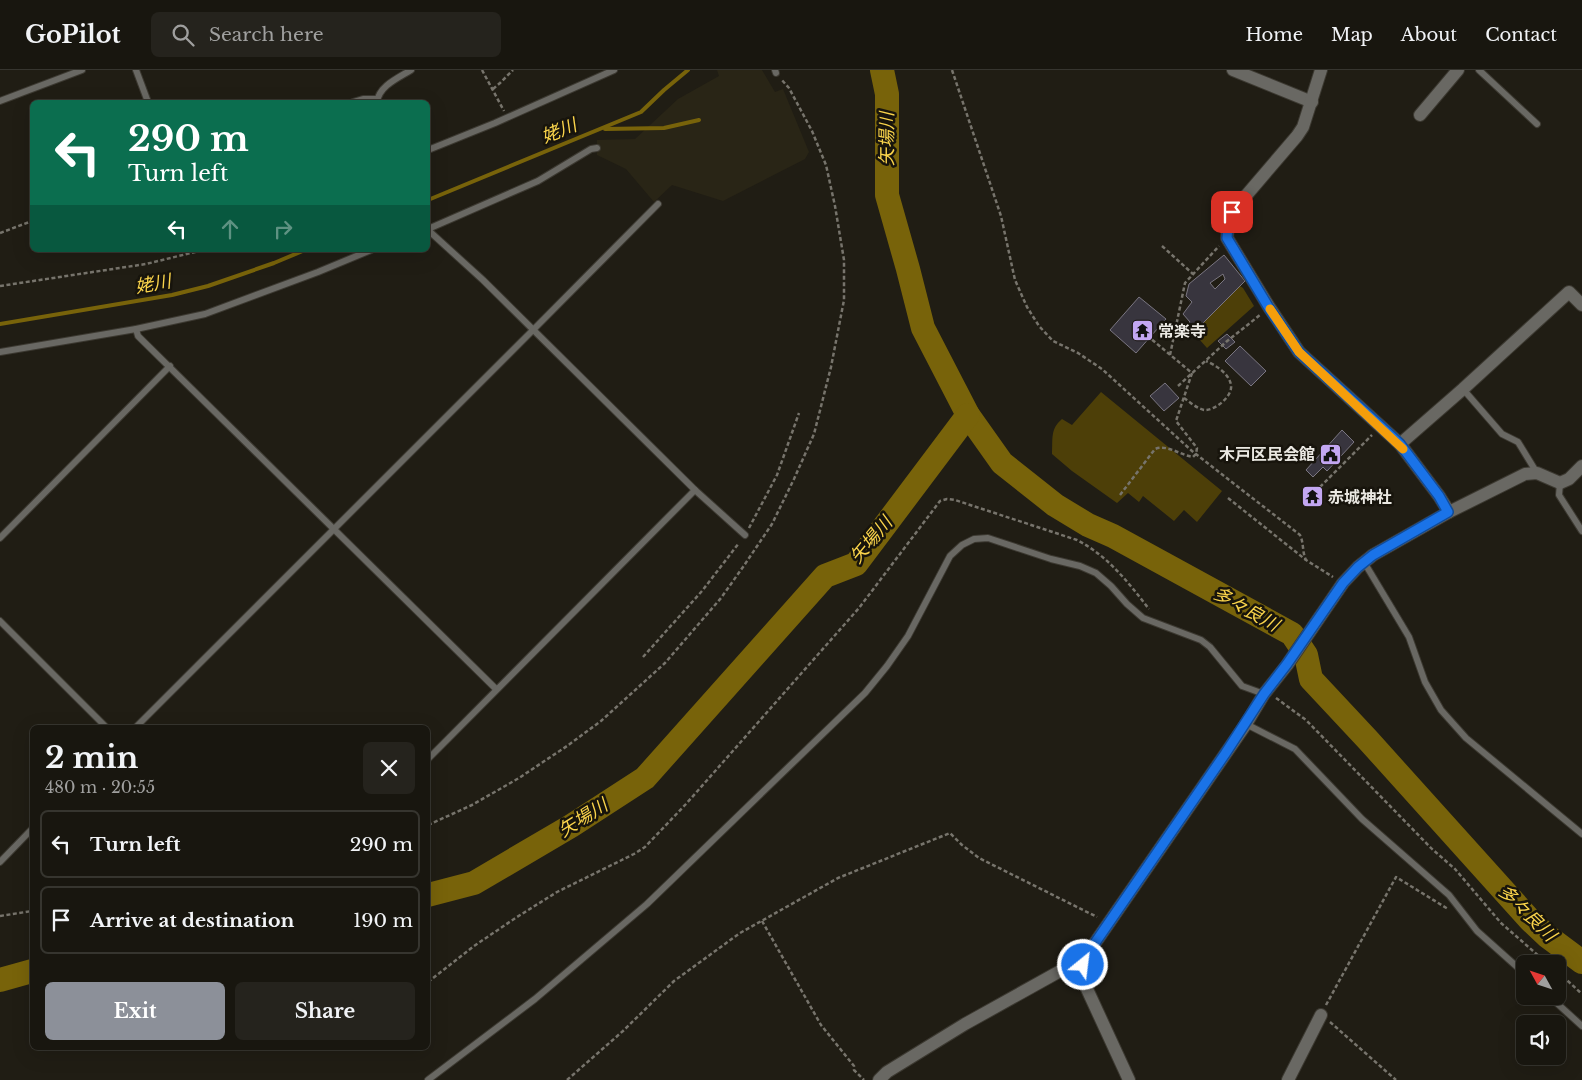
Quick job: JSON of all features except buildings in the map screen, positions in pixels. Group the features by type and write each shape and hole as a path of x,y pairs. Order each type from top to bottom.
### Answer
{"street":[{"path":"1233,70 1312,102"},
{"path":"1321,70 1303,127 1232,212 1227,238 1269,308 1299,352 1400,444 1439,496 1448,512"},
{"path":"1420,115 1458,70"},
{"path":"1400,444 1569,292 1582,305"},
{"path":"1129,1080 1087,990 1083,965 1086,956 1246,724 1266,692 1343,583 1373,555 1448,512 1525,474 1537,473 1560,483 1568,480 1582,466"},
{"path":"879,1080 886,1072 965,1024 1062,970 1083,965"},
{"path":"1288,1080 1321,1015"}],"lane":[{"path":"0,101 82,70"},
{"path":"136,70 147,100"},
{"path":"378,100 383,89 411,70"},
{"path":"430,149 614,70"},
{"path":"1479,70 1537,124"},
{"path":"430,229 538,181 591,149 597,148"},
{"path":"138,725 658,204"},
{"path":"430,232 483,280 695,490 745,535"},
{"path":"0,352 136,329 214,312 366,252"},
{"path":"136,329 138,336 496,689"},
{"path":"0,538 170,366"},
{"path":"1463,389 1502,434 1518,442 1537,473"},
{"path":"1560,483 1559,495 1582,531"},
{"path":"430,757 695,490"},
{"path":"428,1080 535,999 647,904 864,693 888,666 908,636 950,556 962,545 974,540 988,538 1051,559 1080,566 1096,573 1143,618 1201,640 1210,647 1242,686 1266,692"},
{"path":"1364,562 1409,637 1424,682 1441,710 1466,738 1582,834"},
{"path":"0,621 104,725"},
{"path":"1246,724 1295,749 1362,819 1449,895 1477,930 1516,966"},
{"path":"0,862 30,831"},
{"path":"1559,1005 1582,1026"}],"path":[{"path":"482,70 508,117"},
{"path":"492,89 513,70"},
{"path":"952,70 1001,216 1015,280 1027,307 1039,326 1054,340 1102,369 1196,454 1300,535 1303,541 1303,555 1306,560"},
{"path":"430,824 472,805 543,762 601,721 665,663 721,598 743,567 772,524 794,479 814,434 831,366 844,300 844,260 826,165 812,131 789,88 776,72"},
{"path":"0,234 30,222"},
{"path":"1170,355 1185,283 1227,238"},
{"path":"1162,246 1193,274"},
{"path":"0,286 146,264 195,252"},
{"path":"1178,386 1226,342 1269,308"},
{"path":"1150,338 1192,373"},
{"path":"1184,397 1198,408 1206,410 1214,409 1230,392 1231,384 1226,375 1216,365 1206,361"},
{"path":"1120,495 1155,449 1164,447 1184,456 1193,457 1196,454 1197,448 1176,421 1192,373"},
{"path":"643,657 702,591 745,535 777,475 799,413"},
{"path":"1320,487 1380,427"},
{"path":"430,980 474,946 549,897 645,847 686,804 858,608 940,501 947,498 955,500 1077,540 1093,549 1106,559 1124,578 1162,626"},
{"path":"1228,498 1306,560 1343,583"},
{"path":"1266,692 1306,720 1432,850 1455,869 1501,923 1538,955"},
{"path":"567,1080 624,1031 674,981 740,933 838,878 950,833 979,858 1109,924"},
{"path":"1396,1080 1321,1015 1396,877 1451,912"},
{"path":"0,916 30,911"},
{"path":"762,920 821,1025 854,1066 854,1070 864,1080"},
{"path":"1566,979 1582,994"}],"shaded area":[{"path":"717,70 762,70 775,92 783,89 809,152 805,159 723,201 672,185 654,202 626,169 597,155 597,140 635,139 678,99 719,76"},
{"path":"1240,286 1254,306 1207,348 1199,339 1208,329 1202,324"},
{"path":"1101,392 1222,491 1197,522 1184,510 1174,521 1143,496 1139,502 1128,493 1117,503 1072,471 1052,454 1053,435 1058,423 1062,419 1072,425"}],"waterway":[{"name":"姥川","path":"430,199 641,112 688,70"},
{"name":"多々良川","path":"882,70 887,94 887,195 923,328 968,415 1002,463 1055,505 1088,525 1113,536 1292,634 1306,655 1311,679 1530,920 1547,936 1582,962"},
{"path":"605,129 664,128 699,120"},
{"name":"姥川","path":"0,324 172,295 208,286 300,252"},
{"name":"矢場川","path":"430,894 474,883 571,826 645,778 825,576 856,564 968,415"},
{"name":"矢場川","path":"0,980 30,972"}],"slow traffic":[{"path":"1270,309 1299,352 1400,444 1403,449"}],"place":[{"name":"常楽寺","path":"1142,331"},
{"name":"木戸区民会館","path":"1331,454"},
{"name":"赤城神社","path":"1312,497"}],"route":[{"path":"1083,965 1086,956 1246,724 1264,694 1269,690 1343,583 1373,555 1448,512 1439,496 1400,444 1299,352 1269,308 1227,238 1232,212"}]}
